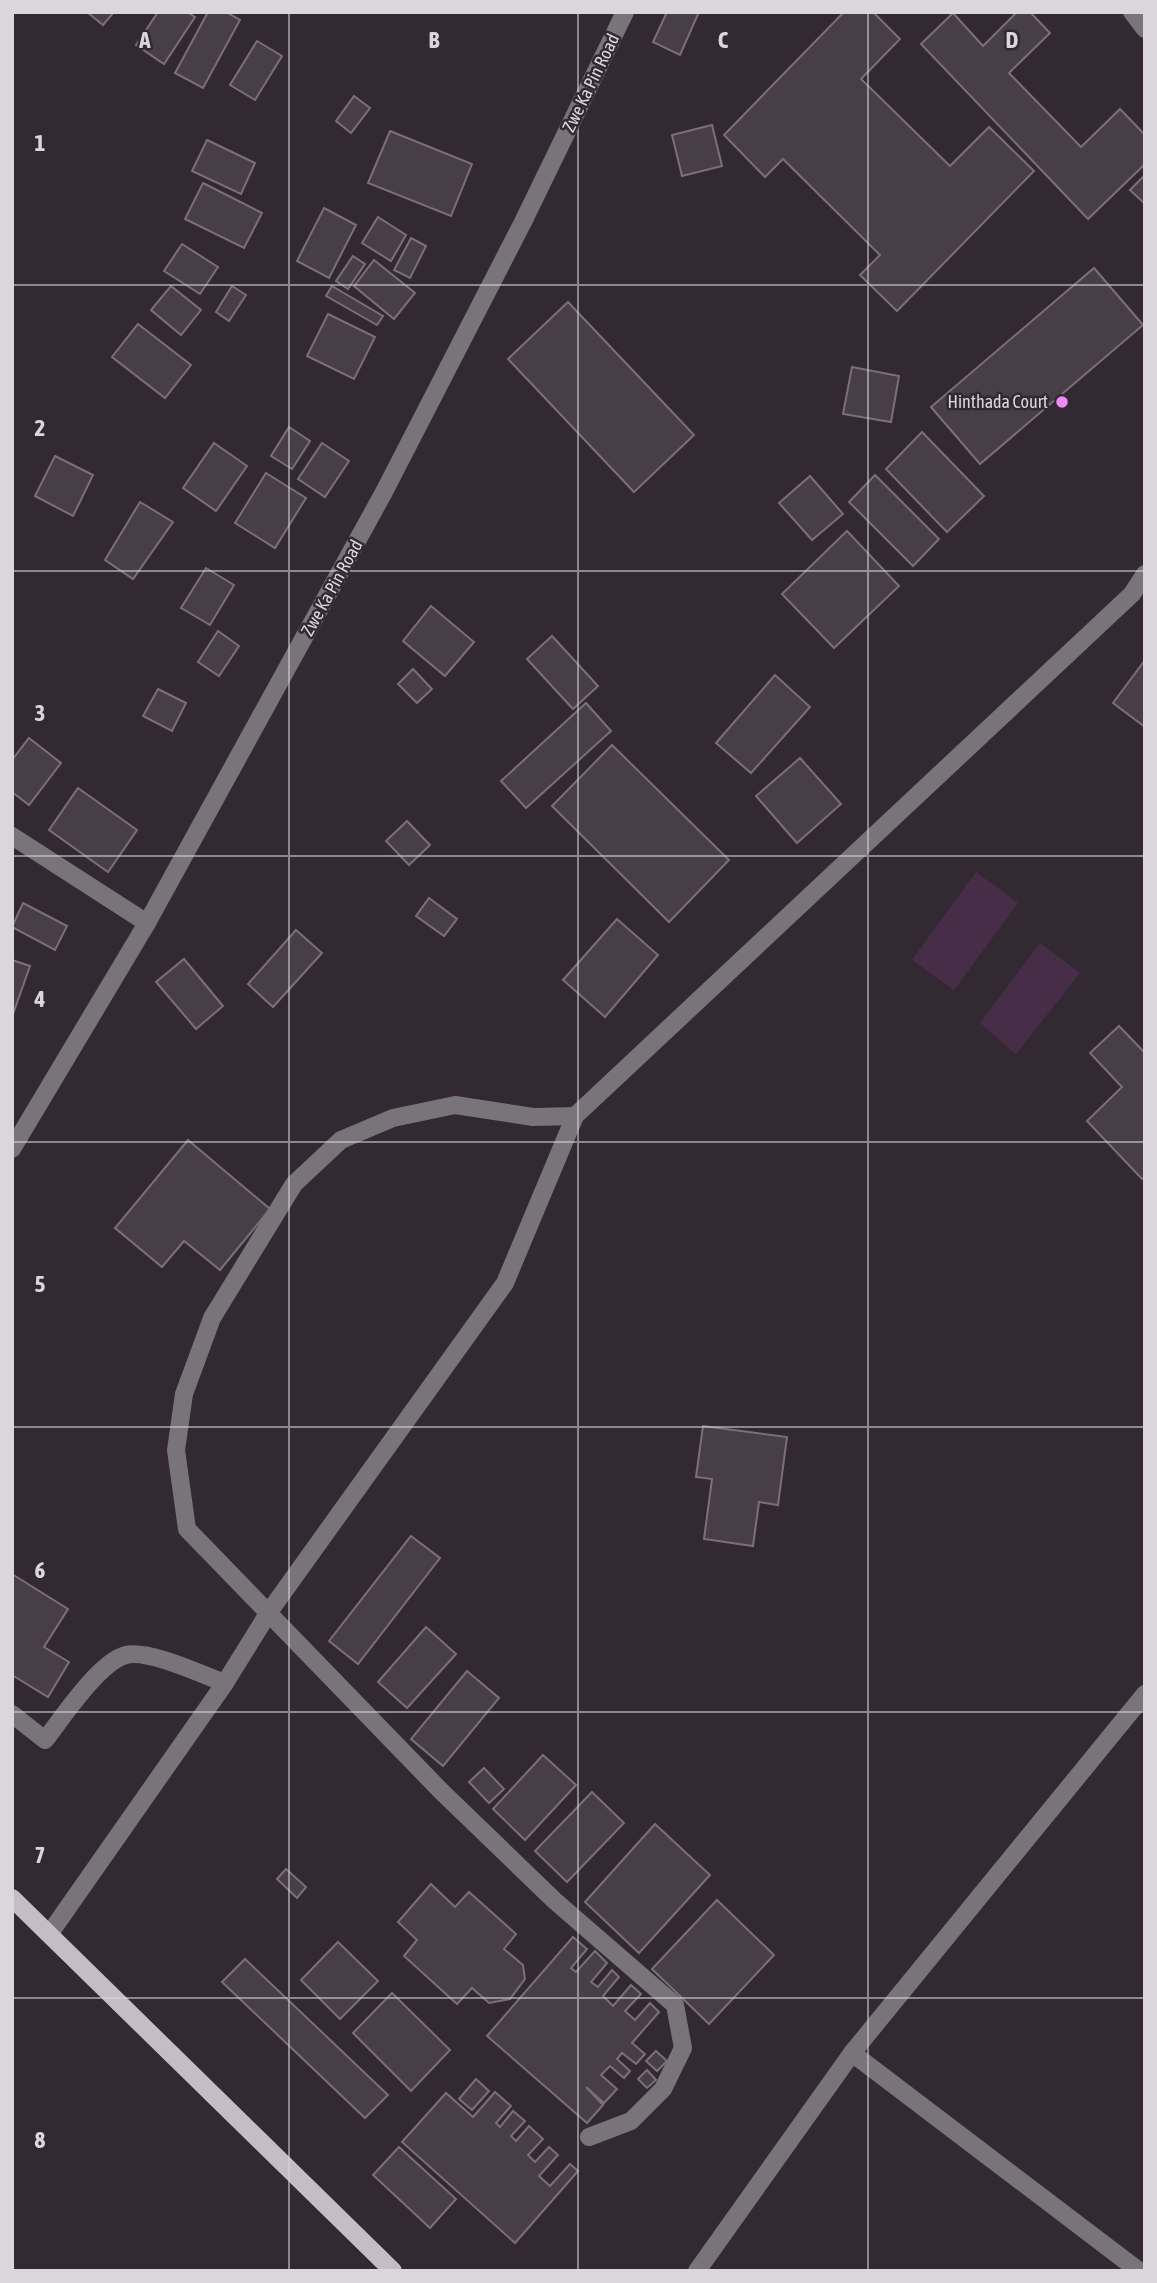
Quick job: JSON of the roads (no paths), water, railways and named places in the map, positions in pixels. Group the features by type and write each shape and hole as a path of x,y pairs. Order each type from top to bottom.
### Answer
{"main road":[{"path":"12,1898 393,2271"}],"street":[{"name":"Zwe Ka Pin Road","path":"12,1149 147,923 384,492 523,222 625,12"},
{"path":"1132,12 1145,29"},
{"path":"50,1933 225,1683 269,1612 505,1283 575,1115 1132,594 1145,574"},
{"path":"12,836 147,923"},
{"path":"575,1115 533,1117 455,1105 393,1118 341,1140 294,1184 212,1318 184,1394 176,1450 187,1529 442,1792 555,1900 675,2004 683,2048 663,2089 631,2121 589,2137"},
{"path":"12,1714 45,1740 103,1667 127,1654 157,1658 225,1683"},
{"path":"697,2271 852,2053 1145,1694"},
{"path":"852,2053 1139,2271"}],"place":[{"name":"Hinthada Court","path":"1062,402"}]}
